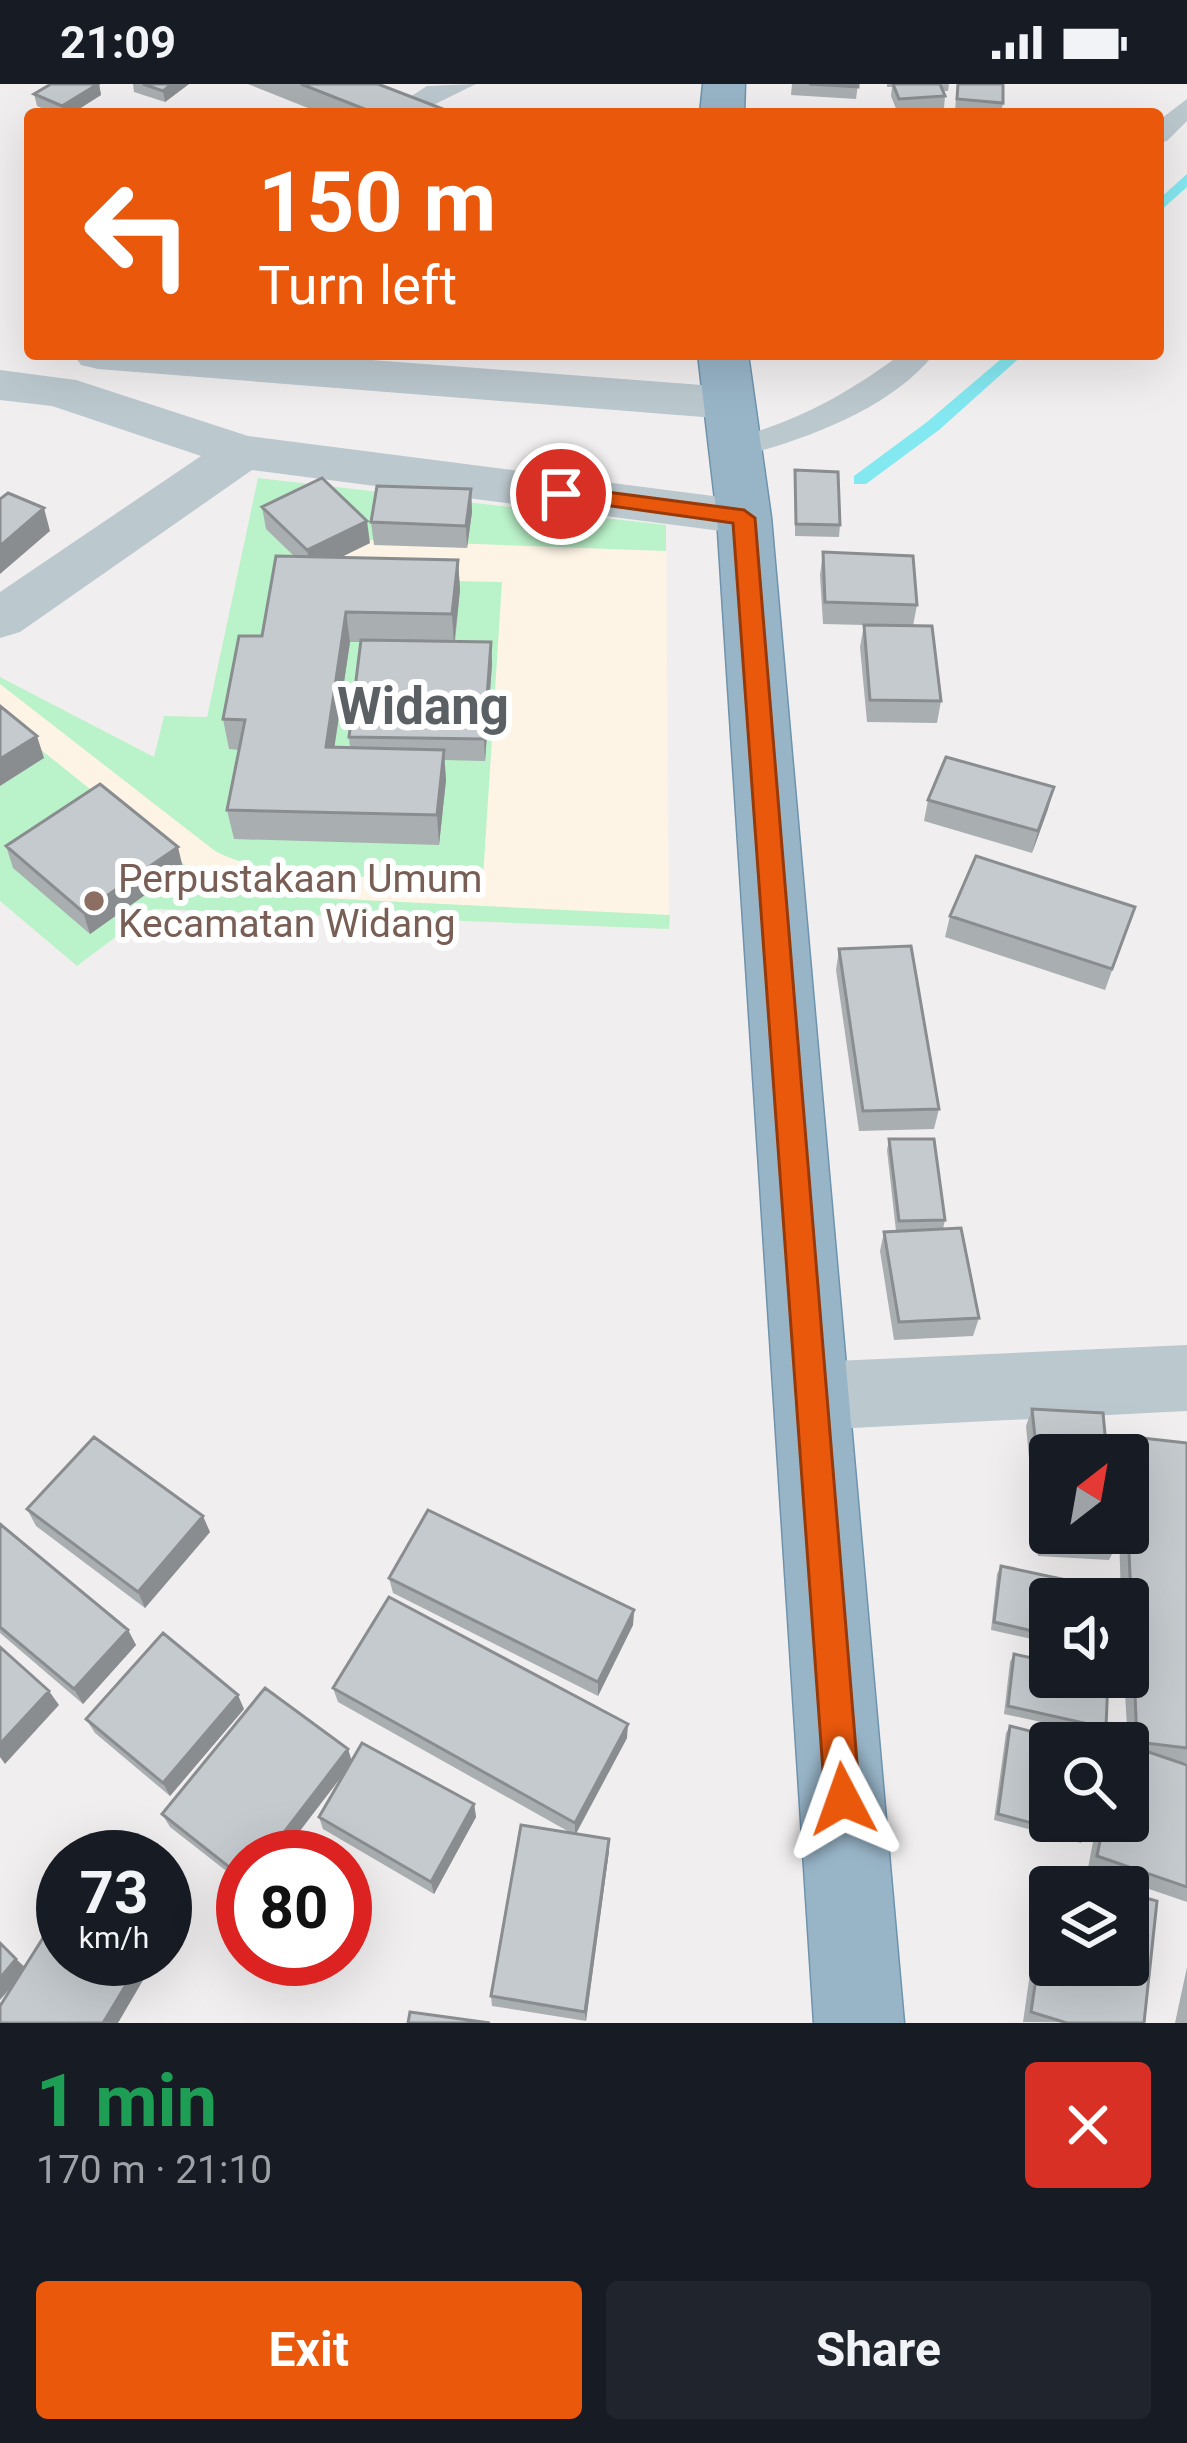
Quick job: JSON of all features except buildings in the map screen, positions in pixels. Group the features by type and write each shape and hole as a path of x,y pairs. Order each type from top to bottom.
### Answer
{"highway":[{"path":"729,402 744,518 859,2023"}],"street":[{"path":"177,360 729,402"},
{"path":"0,385 58,391 242,452 744,518"},
{"path":"0,619 242,452"},
{"path":"813,1396 1187,1378"}],"lane":[{"path":"407,108 436,91 463,84"},
{"path":"1164,129 1187,106"},
{"path":"729,402 797,434 871,392 911,360"}],"shaded area":[{"path":"258,478 666,525 669,929 153,909 77,966 0,901 0,677 154,757 164,716 207,717"}],"green space":[{"path":"258,478 666,525 666,551 315,538 310,578 502,582 483,878 308,874 242,862 215,851 0,684 0,677 154,757 164,716 207,717"},
{"path":"0,717 195,873 236,894 670,915 669,929 153,909 77,966 0,901"}],"waterway":[{"path":"1164,203 1187,178"},
{"path":"860,480 933,426 1009,360"}],"place":[{"name":"Perpustakaan Umum Kecamatan Widang","path":"94,901"}],"district":[{"name":"Widang","path":"423,706"}],"route":[{"path":"561,494 744,518 843,1799"}]}
